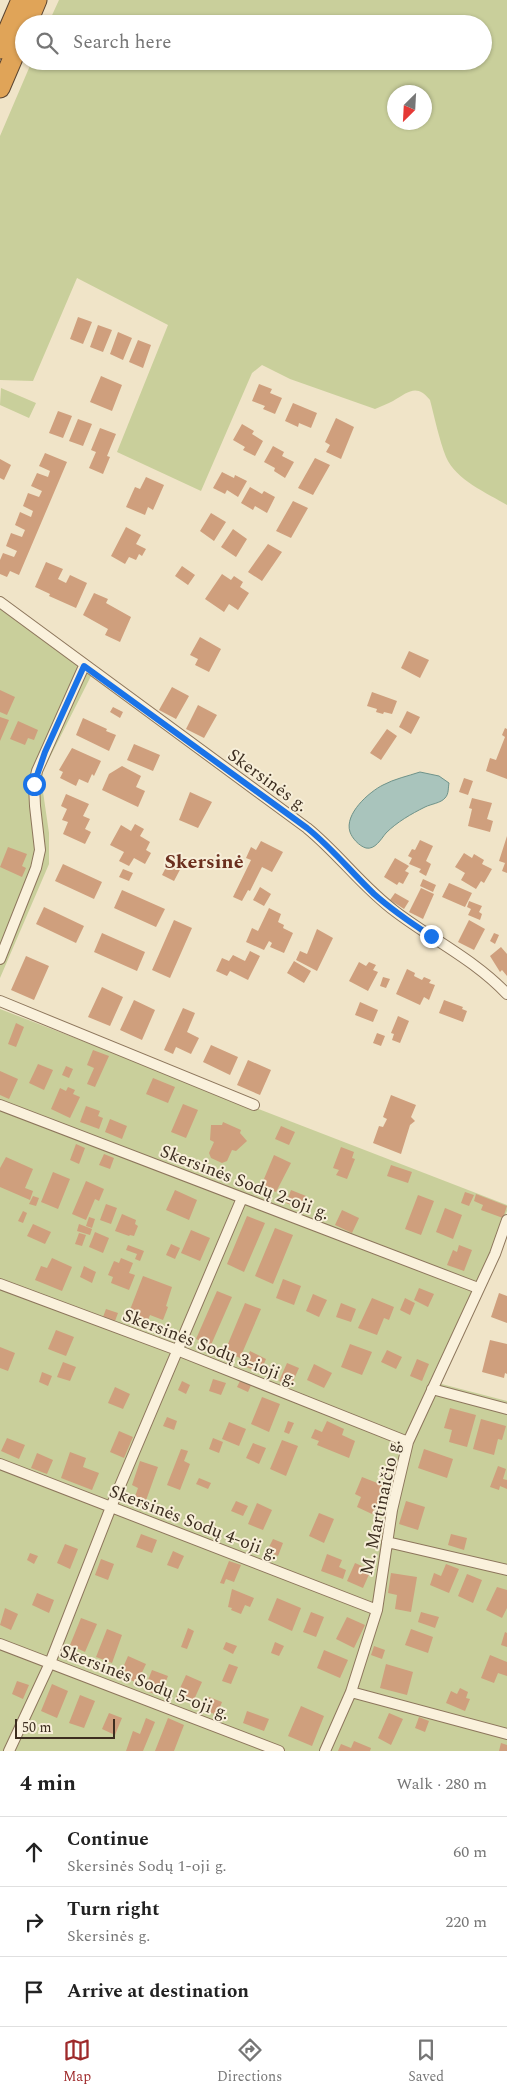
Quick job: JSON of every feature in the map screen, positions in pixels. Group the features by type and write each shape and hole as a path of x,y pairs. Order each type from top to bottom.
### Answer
{"highway":[{"path":"0,49 21,0"},
{"path":"31,15 37,0"},
{"path":"0,88 15,53"}],"street":[{"name":"Skersinės g.","path":"0,602 84,666 307,828 327,844 374,894 396,912 477,966 507,994"},
{"path":"0,959 36,868 40,850 34,784 37,771 84,666"},
{"path":"0,1001 254,1104"},
{"name":"Skersinės Sodų 2-oji g.","path":"0,1105 478,1288"},
{"path":"9,1751 50,1663 112,1507 242,1198"},
{"name":"M. Martinaičio g.","path":"325,1751 352,1692 377,1610 386,1542 408,1442 495,1254 507,1220"},
{"name":"Skersinės Sodų 3-ioji g.","path":"0,1284 177,1350 408,1442"},
{"path":"432,1389 507,1409"},
{"name":"Skersinės Sodų 4-oji g.","path":"0,1464 377,1610"},
{"path":"386,1542 507,1570"},
{"name":"Skersinės Sodų 5-oji g.","path":"0,1644 279,1751"},
{"path":"352,1692 507,1734"}],"green space":[{"path":"59,0 507,0 507,505 457,473 446,457 430,400 421,392 417,390 408,392 375,409 290,379 262,365 252,373 201,491 117,452 168,325 77,278 33,381 0,380 0,136 28,70 492,70 492,15 52,15"},
{"path":"1,388 36,403 29,418 0,405"},
{"path":"0,609 91,676 43,771 42,785 49,833 49,864 0,978"},
{"path":"0,1009 507,1205 507,1211 488,1257 430,1381 507,1401 507,1751 0,1751"}],"water":[{"path":"420,772 439,776 449,783 448,793 445,798 409,815 386,833 378,844 366,848 358,844 350,832 349,825 354,811 359,804 383,785"}],"building":[{"path":"78,317 92,322 83,344 70,339"},
{"path":"98,325 112,330 103,352 90,347"},
{"path":"118,332 132,338 123,360 110,354"},
{"path":"138,340 151,345 143,368 129,362"},
{"path":"101,376 122,385 112,411 90,402"},
{"path":"259,384 272,389 270,393 282,398 275,414 263,409 265,406 252,401"},
{"path":"293,403 317,413 311,428 299,423 298,427 285,421"},
{"path":"58,411 72,416 63,438 49,433"},
{"path":"336,418 354,427 341,459 326,452 330,445 325,442"},
{"path":"78,419 92,424 83,446 69,441"},
{"path":"242,424 254,431 252,434 263,441 255,456 243,450 245,447 233,440"},
{"path":"100,428 116,434 107,456 110,457 103,474 89,468 96,452 91,450"},
{"path":"273,446 284,452 282,456 294,462 285,478 274,471 275,468 264,462"},
{"path":"45,453 67,462 19,575 10,571 7,577 0,574 0,560 3,553 14,557 17,551 6,546 11,533 22,537 25,530 15,525 20,512 31,517 33,511 23,506 28,493 39,497 42,491 31,486 37,473 48,477 50,471 39,466"},
{"path":"315,458 330,465 313,495 298,488"},
{"path":"0,459 11,465 4,480 0,478"},
{"path":"222,472 234,478 235,475 247,481 238,497 227,490 225,494 213,488"},
{"path":"146,477 164,485 153,510 148,507 145,515 126,507 135,487 140,489"},
{"path":"250,487 262,494 264,491 275,497 267,513 255,506 253,510 241,503"},
{"path":"293,501 308,508 291,538 276,531"},
{"path":"211,513 226,522 214,541 200,531"},
{"path":"126,527 141,535 136,544 146,549 142,556 139,554 136,560 129,557 125,564 111,556"},
{"path":"233,529 247,539 236,557 221,547"},
{"path":"268,544 282,552 262,581 248,572"},
{"path":"46,562 63,569 58,579 66,583 70,575 87,583 76,608 49,596 50,594 35,587"},
{"path":"182,566 195,575 188,585 175,576"},
{"path":"222,574 231,580 234,576 243,582 240,587 249,593 238,610 229,604 224,612 205,599"},
{"path":"94,593 108,599 106,603 131,617 120,642 105,635 108,629 83,615"},
{"path":"200,637 221,649 209,672 195,665 198,659 190,655"},
{"path":"409,651 429,660 420,678 401,668"},
{"path":"172,687 189,696 176,719 159,710"},
{"path":"0,690 15,697 7,715 0,712"},
{"path":"372,692 397,701 392,714 376,712 377,709 367,706"},
{"path":"198,705 217,715 204,738 186,729"},
{"path":"113,707 123,712 120,718 110,712"},
{"path":"407,711 420,717 411,734 399,727"},
{"path":"0,717 9,720 0,741"},
{"path":"83,718 116,735 109,751 76,735"},
{"path":"18,721 38,730 34,740 28,738 25,745 10,739"},
{"path":"505,728 507,729 507,779 486,771 490,758 496,760 505,737 502,735"},
{"path":"387,729 397,736 381,760 370,753"},
{"path":"134,744 160,755 153,771 127,760"},
{"path":"72,748 101,761 94,776 92,774 88,783 79,779 76,786 60,778 63,772 59,770"},
{"path":"122,766 141,776 136,787 145,791 138,807 102,790 109,774"},
{"path":"464,778 473,781 468,795 459,792"},
{"path":"190,792 212,802 198,828 179,820"},
{"path":"66,794 89,804 83,816 90,819 85,829 91,832 85,844 63,834 68,822 62,820 67,809 61,806"},
{"path":"472,798 492,803 487,819 493,821 490,832 468,826 472,809 469,808"},
{"path":"135,824 144,829 140,836 150,842 146,850 151,853 145,864 134,858 129,866 119,861 124,852 110,845 121,825 131,831"},
{"path":"507,836 507,873 502,871 505,863 499,861"},
{"path":"420,840 433,846 426,861 431,864 426,876 419,872 421,869 409,864 412,858 408,856 412,849 415,850"},
{"path":"261,841 283,852 272,872 262,867 250,891 248,890 242,901 233,897 251,860 246,858 251,847 256,850"},
{"path":"8,847 27,854 22,866 26,868 22,877 0,867"},
{"path":"464,853 472,858 474,854 484,860 482,864 492,869 484,883 481,881 476,889 461,880 465,873 455,867"},
{"path":"172,856 184,862 174,881 162,875"},
{"path":"395,858 409,866 405,871 409,873 403,884 399,882 397,885 384,877"},
{"path":"63,864 102,882 94,899 55,881"},
{"path":"123,869 133,873 129,881 119,877"},
{"path":"423,879 436,885 433,892 420,886"},
{"path":"449,883 472,893 465,907 442,897"},
{"path":"260,887 271,894 264,906 253,900"},
{"path":"421,888 434,894 423,919 409,912"},
{"path":"122,890 165,909 156,927 114,908"},
{"path":"395,893 409,901 404,909 390,900"},
{"path":"469,901 482,906 479,912 482,914 480,920 468,915 471,909 467,907"},
{"path":"44,907 84,926 76,943 36,924"},
{"path":"269,908 281,914 278,922 284,925 283,928 293,933 284,953 270,947 272,943 269,941 264,950 246,942 252,928 258,931"},
{"path":"174,920 192,928 170,978 152,970"},
{"path":"469,920 485,929 474,950 458,942"},
{"path":"317,929 333,938 317,971 296,960 300,951 307,954"},
{"path":"102,933 145,952 137,971 94,952"},
{"path":"494,933 499,935 495,944 490,941"},
{"path":"501,947 507,954 507,976 502,970 500,972 490,956"},
{"path":"250,951 260,956 248,980 230,971 227,976 216,971 222,958 229,961 233,955 245,961"},
{"path":"26,956 49,966 34,1000 11,990"},
{"path":"294,961 311,971 304,983 287,973"},
{"path":"359,962 366,966 369,962 376,965 373,970 378,972 368,991 349,981"},
{"path":"407,969 415,973 414,976 422,980 424,977 431,980 429,983 435,985 429,1000 424,997 420,1005 396,994"},
{"path":"383,977 390,979 386,988 380,986"},
{"path":"102,987 123,997 110,1026 88,1017"},
{"path":"134,1000 155,1010 142,1040 120,1030"},
{"path":"444,1000 463,1007 462,1009 467,1011 463,1022 439,1013"},
{"path":"360,1002 378,1010 373,1022 355,1015"},
{"path":"183,1008 195,1013 187,1032 199,1038 191,1054 176,1047 173,1054 164,1050"},
{"path":"398,1016 409,1021 400,1043 392,1040 394,1034 391,1033"},
{"path":"16,1023 24,1027 16,1047 8,1044"},
{"path":"377,1033 385,1036 381,1046 373,1043"},
{"path":"211,1045 238,1057 230,1075 203,1062"},
{"path":"93,1050 109,1056 95,1087 87,1084 94,1068 87,1065"},
{"path":"248,1060 271,1070 260,1095 237,1085"},
{"path":"38,1064 53,1070 44,1090 29,1083"},
{"path":"66,1066 73,1069 69,1078 62,1075"},
{"path":"0,1071 18,1079 9,1099 0,1095"},
{"path":"153,1078 175,1087 168,1103 146,1094"},
{"path":"68,1087 75,1090 73,1094 80,1097 70,1118 51,1109 60,1088 66,1091"},
{"path":"391,1095 416,1105 411,1117 415,1121 410,1125 401,1154 373,1143 379,1126 383,1127 387,1119 383,1117"},
{"path":"183,1104 198,1110 186,1138 171,1132"},
{"path":"86,1106 100,1111 98,1116 103,1118 99,1129 80,1122"},
{"path":"110,1119 127,1126 122,1139 105,1132"},
{"path":"223,1122 241,1130 240,1133 247,1141 236,1151 232,1150 227,1161 222,1163 211,1158 209,1153 214,1142 210,1140 211,1125 222,1125"},
{"path":"281,1126 295,1132 289,1145 275,1139"},
{"path":"76,1144 85,1148 79,1164 70,1160"},
{"path":"341,1147 354,1152 352,1158 355,1159 347,1179 336,1175 339,1170 333,1168"},
{"path":"104,1154 114,1158 110,1169 99,1165"},
{"path":"274,1155 291,1163 276,1192 261,1186"},
{"path":"6,1157 33,1169 25,1188 33,1191 30,1200 0,1187 0,1168"},
{"path":"391,1165 412,1172 408,1183 387,1176"},
{"path":"53,1172 70,1179 58,1209 41,1202"},
{"path":"86,1181 104,1189 99,1201 95,1199 86,1220 72,1214"},
{"path":"175,1190 197,1200 189,1220 166,1210"},
{"path":"291,1190 306,1196 301,1209 286,1203"},
{"path":"465,1192 474,1195 469,1206 461,1203"},
{"path":"476,1194 507,1206 503,1218 481,1210 483,1205 474,1201"},
{"path":"418,1195 434,1201 421,1235 405,1229"},
{"path":"33,1196 39,1198 36,1206 29,1204"},
{"path":"106,1204 117,1208 111,1224 100,1220"},
{"path":"445,1208 462,1215 453,1239 436,1232"},
{"path":"342,1210 359,1218 352,1233 335,1225"},
{"path":"23,1211 27,1213 23,1223 18,1221"},
{"path":"122,1214 136,1220 135,1224 138,1226 134,1236 115,1231"},
{"path":"247,1216 265,1223 244,1272 227,1264"},
{"path":"89,1217 95,1219 92,1228 86,1226"},
{"path":"33,1224 51,1232 45,1244 27,1236"},
{"path":"79,1224 92,1229 90,1235 77,1231"},
{"path":"275,1228 293,1235 273,1284 255,1276"},
{"path":"191,1230 210,1238 200,1261 181,1253"},
{"path":"95,1232 109,1238 103,1253 89,1247"},
{"path":"79,1233 86,1235 82,1246 75,1244"},
{"path":"171,1244 180,1248 175,1259 166,1255"},
{"path":"128,1245 144,1251 140,1261 135,1259 137,1254 126,1250"},
{"path":"459,1245 472,1250 464,1271 447,1265 453,1250 457,1252"},
{"path":"52,1258 72,1267 62,1291 35,1280 41,1266 47,1268"},
{"path":"121,1258 133,1263 129,1273 135,1275 129,1290 111,1283 113,1277 108,1275 114,1261 119,1263"},
{"path":"84,1266 96,1272 92,1283 80,1277"},
{"path":"143,1276 172,1287 163,1320 150,1315 147,1322 128,1315"},
{"path":"283,1279 301,1286 294,1305 276,1298"},
{"path":"419,1288 434,1294 428,1307 414,1300"},
{"path":"217,1291 232,1297 211,1345 196,1339"},
{"path":"499,1293 507,1296 507,1323 491,1317"},
{"path":"313,1294 327,1300 319,1317 306,1311"},
{"path":"372,1298 394,1307 389,1320 384,1318 377,1335 358,1328"},
{"path":"405,1298 415,1303 410,1315 400,1310"},
{"path":"245,1303 261,1309 240,1358 225,1351"},
{"path":"341,1303 356,1309 351,1322 336,1317"},
{"path":"106,1309 118,1313 115,1321 103,1317"},
{"path":"56,1330 74,1337 66,1356 48,1349"},
{"path":"490,1340 507,1344 507,1374 505,1373 504,1378 482,1372"},
{"path":"350,1344 372,1352 362,1375 341,1367"},
{"path":"0,1347 15,1353 8,1371 0,1368"},
{"path":"387,1350 402,1357 396,1369 381,1362"},
{"path":"250,1351 266,1359 260,1373 244,1366"},
{"path":"417,1359 429,1364 422,1381 410,1376"},
{"path":"63,1362 76,1367 70,1381 57,1377"},
{"path":"287,1363 299,1368 291,1386 279,1381"},
{"path":"314,1364 332,1373 324,1388 307,1380"},
{"path":"42,1372 52,1376 48,1386 39,1382"},
{"path":"213,1379 226,1383 221,1395 209,1391"},
{"path":"241,1379 252,1383 248,1392 237,1387"},
{"path":"182,1381 190,1385 186,1394 178,1390"},
{"path":"115,1387 130,1394 123,1409 108,1403"},
{"path":"262,1397 280,1404 269,1432 251,1424"},
{"path":"450,1408 476,1415 467,1447 449,1442 452,1430 444,1428"},
{"path":"167,1417 177,1421 174,1430 163,1426"},
{"path":"481,1419 506,1426 502,1440 498,1439 494,1455 473,1449"},
{"path":"288,1421 294,1423 289,1434 284,1432"},
{"path":"327,1421 344,1429 342,1435 355,1441 349,1458 317,1445 319,1441 311,1438 315,1429 322,1432"},
{"path":"229,1422 246,1429 239,1446 222,1439"},
{"path":"119,1431 133,1437 124,1458 110,1452"},
{"path":"7,1438 25,1445 19,1459 1,1451"},
{"path":"213,1438 223,1442 219,1453 209,1449"},
{"path":"282,1440 298,1446 286,1476 270,1469"},
{"path":"253,1443 266,1448 259,1464 246,1458"},
{"path":"181,1449 188,1451 184,1461 190,1464 180,1490 167,1485"},
{"path":"424,1449 453,1459 447,1478 418,1468"},
{"path":"70,1452 86,1458 83,1467 99,1473 92,1490 61,1478"},
{"path":"37,1453 53,1460 47,1474 31,1468"},
{"path":"140,1461 158,1467 144,1506 133,1502 138,1488 132,1485"},
{"path":"498,1466 506,1469 503,1479 507,1480 507,1489 500,1486 499,1490 490,1487"},
{"path":"362,1477 385,1486 372,1514 357,1507 361,1497 355,1494"},
{"path":"199,1478 211,1483 208,1489 196,1484"},
{"path":"236,1501 248,1506 243,1516 231,1511"},
{"path":"406,1501 425,1507 418,1530 399,1524"},
{"path":"257,1503 272,1510 263,1530 248,1524"},
{"path":"319,1513 334,1519 324,1543 309,1536"},
{"path":"141,1534 157,1540 152,1553 136,1547"},
{"path":"451,1534 467,1538 464,1550 448,1545"},
{"path":"273,1539 283,1543 278,1556 267,1551"},
{"path":"65,1544 78,1549 70,1569 57,1563"},
{"path":"173,1551 184,1556 178,1569 167,1565"},
{"path":"30,1553 38,1556 34,1564 27,1560"},
{"path":"327,1554 342,1560 339,1567 346,1570 343,1579 321,1571"},
{"path":"101,1559 114,1564 108,1580 95,1575"},
{"path":"229,1561 241,1565 234,1582 226,1579 224,1584 220,1583"},
{"path":"355,1563 371,1570 363,1588 347,1581"},
{"path":"446,1564 459,1569 449,1593 430,1585 434,1573 441,1576"},
{"path":"391,1573 417,1577 411,1612 395,1609 397,1595 388,1593"},
{"path":"467,1574 482,1580 473,1603 458,1596"},
{"path":"497,1587 507,1590 507,1608 502,1618 486,1610"},
{"path":"232,1589 254,1598 250,1607 245,1605 241,1614 228,1607"},
{"path":"37,1593 54,1600 49,1613 32,1605"},
{"path":"277,1598 301,1608 292,1631 268,1620"},
{"path":"5,1608 18,1614 11,1630 0,1625"},
{"path":"311,1612 324,1617 316,1637 303,1632"},
{"path":"421,1612 439,1617 435,1628 418,1622"},
{"path":"347,1617 365,1625 354,1648 336,1639"},
{"path":"81,1618 97,1624 85,1652 70,1645"},
{"path":"188,1628 194,1631 187,1649 181,1647"},
{"path":"107,1629 122,1635 112,1663 96,1657"},
{"path":"411,1629 433,1637 428,1653 405,1645"},
{"path":"505,1632 507,1633 507,1647 501,1645"},
{"path":"226,1642 237,1646 233,1654 223,1649"},
{"path":"275,1642 284,1646 279,1656 271,1653"},
{"path":"374,1646 385,1650 382,1659 371,1655"},
{"path":"324,1650 348,1660 340,1678 317,1668"},
{"path":"490,1655 507,1662 507,1676 498,1673 494,1683 481,1678"},
{"path":"128,1656 146,1664 137,1683 124,1677 126,1671 122,1670"},
{"path":"229,1664 238,1667 231,1684 222,1681"},
{"path":"386,1664 413,1672 407,1695 380,1688"},
{"path":"152,1670 168,1676 160,1696 144,1690"},
{"path":"186,1675 202,1682 192,1704 176,1697"},
{"path":"17,1681 29,1685 23,1699 12,1694"},
{"path":"52,1684 68,1691 57,1718 41,1711"},
{"path":"460,1688 468,1692 466,1698 470,1699 465,1711 446,1703 451,1691 457,1694"},
{"path":"80,1695 95,1701 84,1728 69,1723"},
{"path":"209,1697 222,1702 217,1715 204,1710"},
{"path":"301,1706 324,1716 312,1746 288,1736"},
{"path":"247,1711 269,1719 264,1731 243,1723"},
{"path":"109,1713 122,1718 115,1735 102,1729"},
{"path":"389,1713 403,1719 391,1745 378,1738"},
{"path":"419,1717 429,1721 425,1732 415,1728"},
{"path":"146,1718 155,1722 143,1751 126,1751 133,1731 140,1734"},
{"path":"168,1718 184,1725 174,1751 155,1751"},
{"path":"354,1741 371,1748 370,1751 338,1751 341,1744 351,1748"},
{"path":"501,1743 507,1745 507,1751 499,1751"}],"district":[{"name":"Skersinė","path":"204,861"}],"route":[{"path":"34,784 45,752 84,666 307,828 327,844 374,894 431,936"}]}
